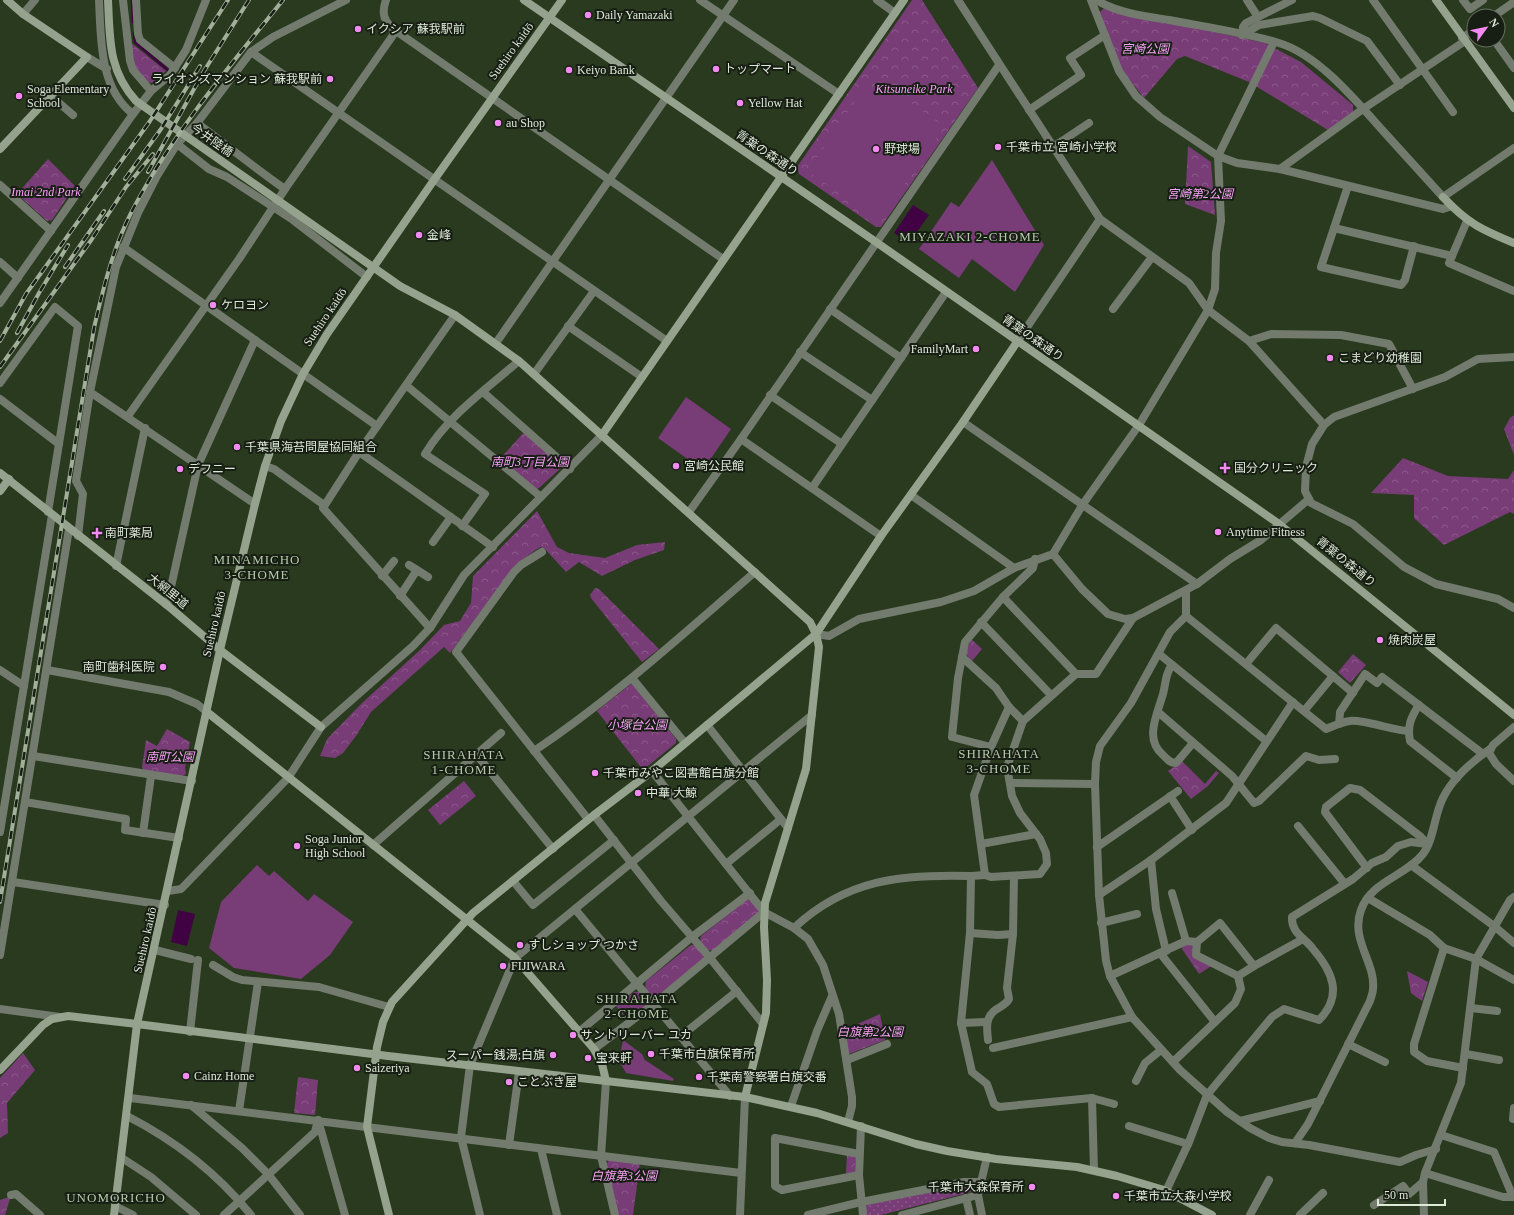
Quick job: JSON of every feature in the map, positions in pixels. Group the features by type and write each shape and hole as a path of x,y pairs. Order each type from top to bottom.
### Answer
{"street":[{"path":"8,0 23,14 107,69"},
{"path":"23,14 35,0"},
{"path":"99,0 101,50 122,105 133,114"},
{"name":"今井陸橋","path":"108,0 114,65 124,86 136,101 400,286 455,315 519,361 807,618 816,634"},
{"path":"123,0 130,61 136,77 151,90"},
{"path":"136,0 140,40 175,68"},
{"path":"0,303 133,114 151,90 170,75 175,68 186,50 206,0"},
{"path":"78,536 83,494 76,481 90,392 116,267 123,247 157,176 177,144 196,123 251,52 273,37 346,0"},
{"path":"386,0 384,17 388,26 723,259"},
{"name":"青葉の森通り","path":"524,0 876,242 1279,524 1514,715"},
{"name":"Suehiro kaidō","path":"114,1215 130,1098 137,1024 180,838 220,650 265,466 281,421 302,374 327,334 562,0"},
{"path":"700,0 839,94"},
{"path":"496,344 734,0"},
{"path":"877,0 895,13"},
{"path":"168,891 181,889 288,778 321,727 413,646 430,628 464,575 602,435 904,0"},
{"path":"958,0 1100,219 1189,283 1208,310 1249,341 1324,425"},
{"path":"1091,0 1119,71 1136,96 1160,116 1218,156 1237,163 1280,169 1443,208 1452,206"},
{"path":"1096,0 1106,6 1141,15 1242,34 1274,42 1295,50 1310,60 1363,109 1443,197 1467,221 1481,230 1514,243"},
{"path":"1247,0 1258,17"},
{"path":"1242,34 1243,27 1246,23 1273,11 1291,0"},
{"path":"1373,0 1453,112"},
{"path":"1436,0 1514,108"},
{"path":"1463,0 1470,9 1483,0"},
{"path":"1242,34 1259,25 1313,16 1320,18 1367,41 1400,85"},
{"path":"125,27 138,27"},
{"path":"128,416 338,113 396,32"},
{"path":"1029,110 1081,75 1070,58 1105,35"},
{"path":"1280,169 1464,39"},
{"path":"816,634 829,636 859,619 941,602 974,591 1014,568 1035,559 1053,554 1083,504 1139,425 1208,310 1215,289 1216,253 1221,221 1218,156 1274,42"},
{"path":"1500,48 1514,68"},
{"path":"251,52 667,341"},
{"path":"0,149 87,57"},
{"path":"689,512 999,65"},
{"path":"51,96 73,115"},
{"path":"196,123 230,150 285,189"},
{"path":"1053,147 1089,123"},
{"path":"177,144 274,207 367,277"},
{"path":"1443,197 1514,148"},
{"path":"0,185 51,231"},
{"path":"1348,186 1321,267 1401,285 1405,280 1414,246"},
{"path":"389,1215 368,1127 376,1055 383,1022 389,1007 466,919 591,817 652,770 816,634 881,536 963,422 1100,219"},
{"path":"1467,221 1449,263 1514,291"},
{"path":"1334,228 1452,256"},
{"path":"123,247 377,426"},
{"path":"1113,309 1152,257"},
{"path":"0,262 18,278"},
{"path":"534,374 594,291"},
{"path":"812,488 946,292"},
{"path":"0,383 55,307 78,326 59,444 24,686 0,832"},
{"path":"830,309 901,358"},
{"path":"430,628 382,576 323,508 359,452 407,386 455,315"},
{"path":"568,326 642,377"},
{"path":"1249,341 1271,334 1341,335 1389,344 1413,389"},
{"path":"167,605 198,465 255,340"},
{"path":"800,352 872,400"},
{"path":"1514,357 1478,359 1445,377 1334,417 1324,425 1312,444 1306,466 1305,491 1311,503 1352,524 1404,567 1436,584 1498,599 1514,608"},
{"path":"462,526 485,494 425,454 436,436 450,422 519,361"},
{"path":"407,386 541,497"},
{"path":"90,392 128,416 255,504"},
{"path":"483,392 570,469"},
{"path":"770,395 842,444"},
{"path":"0,399 59,444"},
{"path":"963,422 1197,584"},
{"path":"116,566 145,428"},
{"path":"741,439 881,536"},
{"path":"359,452 493,547"},
{"path":"265,466 274,469 324,505"},
{"name":"大網里道","path":"0,473 167,605 220,650 321,727"},
{"path":"0,491 9,479"},
{"path":"911,495 1014,568"},
{"path":"1053,554 1082,589 1108,614 1125,619 1133,618 1197,584 1230,559 1261,540 1309,499"},
{"path":"433,542 451,517"},
{"path":"0,954 13,882 69,529"},
{"path":"542,552 521,565 514,572 456,652 534,751 591,817 614,840 763,1024"},
{"path":"991,747 952,737 965,642 1003,597 1033,568 1035,559"},
{"path":"382,576 394,561"},
{"path":"409,565 428,577"},
{"path":"400,596 417,570"},
{"path":"534,751 572,726 632,678 755,572"},
{"path":"1186,591 1186,616 1170,632 1131,703 1100,746 1096,762 1095,784 1099,895 1106,961 1110,976 1132,1017 1172,1062 1207,1095 1240,1121 1269,1138 1295,1144 1400,1162 1436,1149"},
{"path":"1003,597 1076,674"},
{"path":"1186,616 1326,729 1350,721 1359,721 1394,730 1408,731"},
{"path":"794,928 808,915 824,904 860,887 880,881 895,878 985,875 991,877 1040,874 1047,864 1046,853 1036,834 1020,813 1012,796 1007,768 1023,721 1076,674 1096,674 1133,618"},
{"path":"981,622 1051,695"},
{"path":"1246,664 1276,628 1353,693"},
{"path":"740,1215 745,1097 763,1024 767,991 764,912 767,895 776,870 806,769 819,647 816,634"},
{"path":"1159,654 1265,740"},
{"path":"962,657 996,688 1009,707 1023,721"},
{"path":"1172,665 1166,673 1153,728 1153,742 1159,752 1171,763 1176,763 1193,743"},
{"path":"0,670 24,686"},
{"path":"46,670 169,692 182,697 207,712 515,958 580,1031 594,1049 602,1064 606,1081 601,1156 615,1215"},
{"path":"1339,724 1340,712 1365,674 1377,683 1382,677 1486,752 1514,781"},
{"path":"1304,711 1333,676"},
{"path":"632,678 684,743"},
{"path":"1099,895 1151,860 1226,803 1239,785 1265,740 1292,702"},
{"path":"1419,705 1410,718 1408,731 1410,741 1457,778"},
{"path":"985,875 974,795 991,747 1009,707"},
{"path":"1158,712 1232,776 1254,803 1259,801 1306,756 1318,760 1335,759"},
{"path":"480,1215 461,1137 470,1065 515,958 812,715"},
{"path":"707,725 788,828"},
{"path":"1295,1144 1320,1102 1370,1001 1374,989 1372,976 1360,942 1358,922 1361,909 1368,898 1387,879 1411,865 1425,853 1444,794 1457,778 1514,727"},
{"path":"373,845 501,733"},
{"path":"476,754 552,849"},
{"path":"33,756 151,776 192,781"},
{"path":"652,770 764,912 794,928 808,939 823,965 839,1014 847,1060 852,1106 848,1122"},
{"path":"143,833 151,776"},
{"path":"1010,783 1095,784"},
{"path":"1367,868 1325,812 1326,807 1350,788 1360,790 1427,844"},
{"path":"1097,847 1178,791"},
{"path":"1170,796 1192,830"},
{"path":"25,802 126,819 125,830 180,838"},
{"path":"726,864 781,819"},
{"path":"1298,826 1345,884"},
{"path":"981,844 1036,834"},
{"path":"513,881 533,905 614,840"},
{"path":"1166,1191 1188,1144 1207,1095 1272,1017 1284,1008 1318,1020 1327,1012 1333,997 1332,979 1313,948 1303,939 1291,924 1292,917 1345,884 1398,846 1411,842 1427,844"},
{"path":"1151,860 1156,909 1163,952 1215,1022"},
{"path":"1411,865 1494,926 1514,943"},
{"path":"971,876 970,932 961,1023 972,1072 987,1084 994,1104 999,1107 1092,1098 1114,1104"},
{"path":"988,1040 986,1022 994,1011 1005,1005 1009,999 1007,988 1013,934 1014,876"},
{"path":"13,882 165,905"},
{"path":"580,1031 692,937 750,893"},
{"path":"1172,893 1186,941"},
{"path":"1424,1215 1423,1182 1425,1173 1436,1149 1461,1083 1466,1054 1476,959 1494,926 1514,897"},
{"path":"1368,898 1430,935 1444,948 1476,959 1514,980"},
{"path":"575,909 730,1096"},
{"path":"594,1049 654,1004 764,912"},
{"path":"1101,923 1137,914"},
{"path":"1110,976 1186,941 1197,942 1220,923 1254,966"},
{"path":"970,932 998,935 1013,934"},
{"path":"1238,976 1303,939"},
{"path":"1197,942 1196,955 1238,976"},
{"path":"1444,948 1414,1044 1414,1052 1427,1061 1464,1068"},
{"path":"155,950 195,960 190,1032"},
{"path":"214,965 233,977 242,980 319,987 389,1007"},
{"path":"1172,1062 1235,1003 1241,989 1238,976"},
{"path":"239,1111 258,982"},
{"path":"680,1037 737,991"},
{"path":"791,1106 817,1031 832,996"},
{"path":"1471,1008 1497,1011"},
{"path":"0,1009 60,1017"},
{"path":"0,1070 43,1025 52,1019 68,1016 137,1024 376,1055 745,1097 791,1106 848,1122 916,1144 987,1158 1094,1170 1141,1182 1166,1191 1212,1215"},
{"path":"993,1048 1132,1017"},
{"path":"961,1023 986,1022"},
{"path":"847,1060 887,1044"},
{"path":"1348,1044 1385,1062"},
{"path":"1136,1081 1145,1063 1162,1050"},
{"path":"1466,1054 1499,1060"},
{"path":"510,1145 519,1072"},
{"path":"130,1098 461,1137 541,1149 741,1173"},
{"path":"1092,1098 1094,1170"},
{"path":"1240,1121 1320,1102"},
{"path":"190,1104 242,1148 268,1174 300,1215"},
{"path":"1512,1119 1514,1108"},
{"path":"127,1116 148,1127 190,1156 239,1201 251,1215"},
{"path":"224,1215 315,1132 318,1120"},
{"path":"318,1120 345,1215"},
{"path":"861,1126 859,1175 863,1215"},
{"path":"1129,1126 1188,1144"},
{"path":"1425,1173 1503,1197 1513,1197 1494,1152 1441,1135"},
{"path":"859,1154 775,1138 775,1186 782,1190 859,1175"},
{"path":"541,1149 557,1215"},
{"path":"122,1158 151,1177 196,1215"},
{"path":"982,1215 978,1195 987,1158"},
{"path":"1250,1215 1269,1180"},
{"path":"808,1215 861,1202 964,1182 982,1182"},
{"path":"1374,1205 1402,1186 1409,1194 1423,1182"},
{"path":"1300,1215 1323,1193"},
{"path":"11,1195 16,1194 40,1215"},
{"path":"902,1215 978,1195"},
{"path":"966,1198 970,1215"},
{"path":"115,1206 133,1215"}],"green space":[{"name":"Kitsuneike Park","path":"912,0 922,0 978,88 881,227 876,227 799,174 797,167"},
{"name":"宮崎公園","path":"1104,8 1265,43 1301,62 1353,105 1353,112 1328,130 1249,82 1185,56 1177,59 1144,98 1120,68 1099,13"},
{"path":"129,41 166,71 152,83 145,82 131,63"},
{"name":"野球場","path":"882,82 944,127 879,221 808,171 864,88 873,94"},
{"name":"宮崎第2公園","path":"1188,146 1211,162 1215,215 1185,204"},
{"name":"Imai 2nd Park","path":"48,159 75,186 52,220 47,221 17,194"},
{"path":"992,160 1044,245 1015,292 972,259 959,278 919,249 951,202 959,207"},
{"path":"686,397 731,429 703,470 658,438"},
{"path":"1514,415 1514,455 1504,429 1510,418"},
{"name":"南町3丁目公園","path":"524,432 560,465 561,468 539,488 534,490 499,460"},
{"path":"1403,458 1448,476 1508,479 1514,470 1514,514 1510,512 1444,545 1414,518 1414,495 1371,493"},
{"path":"537,511 557,547 569,553 605,558 637,545 665,542 664,550 635,560 602,576 579,562 566,572 545,549 540,547 519,562 511,571 450,653 444,647 371,712 343,753 335,758 320,756 327,739 362,703 420,650 444,625 460,621 471,603 473,576"},
{"path":"595,588 599,589 659,649 642,662 591,598 590,595"},
{"path":"971,639 982,649 972,661 965,653"},
{"path":"1353,654 1366,665 1350,683 1338,672"},
{"name":"小塚台公園","path":"632,683 676,739 676,743 643,770 597,711"},
{"name":"南町公園","path":"167,729 190,742 185,768 186,774 182,776 143,770 142,767 146,740 157,746"},
{"path":"1182,761 1205,784 1216,771 1219,773 1208,786 1191,799 1168,771"},
{"path":"464,781 476,796 440,825 428,810"},
{"path":"257,865 269,876 274,871 308,901 314,894 353,922 330,955 301,979 234,968 209,948 221,902"},
{"path":"749,898 758,909 758,915 714,951 707,950 700,942 701,936"},
{"path":"1193,944 1194,955 1213,965 1199,974 1180,946"},
{"path":"691,945 697,945 704,953 703,959 657,997 651,996 645,989 646,981"},
{"path":"1407,971 1428,982 1422,1001 1411,993"},
{"path":"634,992 640,992 646,1000 646,1006 628,1021 616,1006"},
{"name":"白旗第2公園","path":"880,1014 885,1040 849,1054 844,1030"},
{"path":"623,1040 642,1054 645,1060 674,1079 673,1081 626,1073 619,1061"},
{"path":"23,1053 35,1070 7,1103 8,1133 0,1138 0,1078"},
{"path":"298,1077 318,1080 315,1115 294,1113"},
{"path":"847,1154 856,1157 855,1171 853,1174 846,1173"},
{"name":"白旗第3公園","path":"609,1159 640,1163 633,1215 618,1215 606,1166"},
{"path":"958,1185 972,1185 975,1188 975,1191 881,1215 866,1215 866,1203"},
{"path":"9,1197 10,1199 5,1215 0,1215 0,1200"}],"shaded area":[{"path":"913,205 929,215 909,243 894,233"},
{"path":"178,910 195,914 187,946 171,942"}],"waterway":[{"path":"132,0 133,22"},
{"path":"134,33 135,42 169,71"}],"railway":[{"path":"0,341 26,294 150,121 228,0"},
{"path":"148,172 204,71 249,0"},
{"path":"0,902 94,328 109,269 119,240 131,213 164,156 201,103 283,0"},
{"path":"125,179 161,129 200,66"},
{"path":"0,367 92,239 126,187 153,154"},
{"path":"65,267 104,211"},
{"path":"17,333 68,245"}],"place":[{"name":"Daily Yamazaki","path":"588,15"},
{"name":"イクシア 蘇我駅前","path":"358,29"},
{"name":"トップマート","path":"716,69"},
{"name":"Keiyo Bank","path":"569,70"},
{"name":"ライオンズマンション 蘇我駅前","path":"330,79"},
{"name":"Soga Elementary School","path":"19,96"},
{"name":"Yellow Hat","path":"740,103"},
{"name":"au Shop","path":"498,123"},
{"name":"千葉市立 宮崎小学校","path":"998,147"},
{"name":"野球場","path":"876,149"},
{"name":"金峰","path":"419,235"},
{"name":"ケロヨン","path":"213,305"},
{"name":"FamilyMart","path":"976,349"},
{"name":"こまどり幼稚園","path":"1330,358"},
{"name":"千葉県海苔問屋協同組合","path":"237,447"},
{"name":"宮崎公民館","path":"676,466"},
{"name":"国分クリニック","path":"1225,468"},
{"name":"デフニー","path":"180,469"},
{"name":"Anytime Fitness","path":"1218,532"},
{"name":"南町薬局","path":"97,533"},
{"name":"焼肉炭屋","path":"1380,640"},
{"name":"南町歯科医院","path":"163,667"},
{"name":"千葉市みやこ図書館白旗分館","path":"595,773"},
{"name":"中華 大鯨","path":"638,793"},
{"name":"Soga Junior High School","path":"297,846"},
{"name":"すしショップ つかさ","path":"520,945"},
{"name":"FIJIWARA","path":"503,966"},
{"name":"サントリーバー ユカ","path":"573,1035"},
{"name":"千葉市白旗保育所","path":"651,1054"},
{"name":"スーパー銭湯;白旗","path":"553,1055"},
{"name":"宝来軒","path":"588,1058"},
{"name":"Saizeriya","path":"357,1068"},
{"name":"Cainz Home","path":"186,1076"},
{"name":"千葉南警察署白旗交番","path":"699,1077"},
{"name":"ことぶき屋","path":"509,1082"},
{"name":"千葉市大森保育所","path":"1032,1187"},
{"name":"千葉市立大森小学校","path":"1116,1196"}],"district":[{"name":"MIYAZAKI 2-CHOME","path":"970,236"},
{"name":"MINAMICHO 3-CHOME","path":"257,566"},
{"name":"SHIRAHATA 3-CHOME","path":"999,760"},
{"name":"SHIRAHATA 1-CHOME","path":"464,762"},
{"name":"SHIRAHATA 2-CHOME","path":"637,1006"},
{"name":"UNOMORICHO","path":"116,1197"}]}
